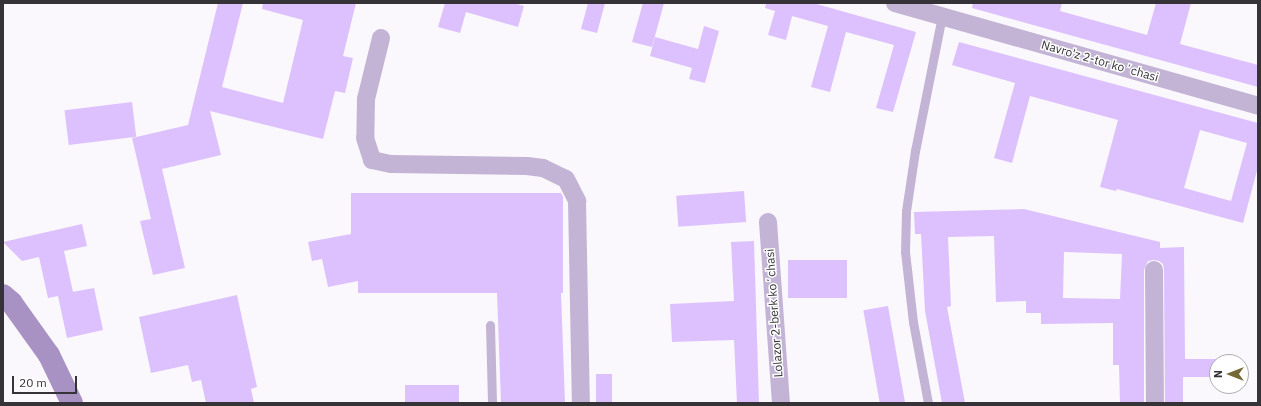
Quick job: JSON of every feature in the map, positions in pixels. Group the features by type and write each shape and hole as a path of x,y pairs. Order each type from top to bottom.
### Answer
{"main road":[{"path":"3,295 11,302 49,355 72,403"}],"street":[{"path":"896,3 944,9 1258,106"},
{"path":"381,38 366,99 365,138 372,160 391,164 527,166 543,168 566,179 577,201 581,403"},
{"name":"Lolazor 2-berk koʼchasi","path":"768,222 781,403"},
{"path":"1154,270 1155,403"}],"lane":[{"path":"928,403 912,314 905,252 906,211 915,151 944,9"},
{"path":"490,325 492,403"}],"building":[{"path":"218,3 243,3 222,87 283,103 303,20 262,9 263,3 356,3 343,56 353,58 345,93 335,91 323,139 210,111 221,155 162,169 185,268 153,275 140,221 151,219 132,138 188,125"},
{"path":"445,3 513,3 524,6 518,27 466,12 460,33 438,27"},
{"path":"588,3 605,3 597,33 581,29"},
{"path":"643,3 664,3 652,47 632,42"},
{"path":"766,3 813,3 916,32 893,112 876,108 894,45 846,32 830,92 811,87 828,26 792,16 786,40 768,35 775,11 765,8"},
{"path":"973,3 1062,3 1060,11 1147,35 1156,3 1191,3 1180,44 1258,65 1258,87 972,8"},
{"path":"704,26 719,31 705,83 689,79 692,68 650,56 655,37 698,49"},
{"path":"959,42 1258,123 1258,167 1243,223 1117,189 1116,191 1100,187 1118,120 1030,96 1012,163 994,158 1015,83 952,65","holes":["1200,130 1247,143 1231,201 1184,188"]},
{"path":"132,102 136,137 69,145 65,110"},
{"path":"744,191 746,222 678,227 676,196"},
{"path":"351,193 561,193 563,197 563,293 561,293 565,403 501,403 497,293 358,293 358,281 328,287 322,259 312,261 308,242 351,234"},
{"path":"1024,209 1160,242 1160,248 1184,247 1185,359 1209,359 1209,377 1183,377 1183,403 1165,403 1164,270 1163,264 1159,261 1148,261 1144,270 1144,403 1120,403 1119,365 1113,365 1113,323 1041,324 1041,313 1026,313 1026,301 996,302 994,236 948,237 951,306 947,307 965,403 942,403 925,311 921,234 915,234 914,212","holes":["1064,252 1122,254 1120,299 1063,298"]},
{"path":"82,224 87,246 64,251 73,292 94,288 103,330 67,338 58,296 48,298 39,257 22,261 3,242"},
{"path":"754,241 759,403 737,403 734,340 672,342 670,304 734,301 731,242"},
{"path":"788,260 847,260 847,298 788,298"},
{"path":"237,295 257,387 251,389 254,403 206,403 201,380 192,382 188,365 151,373 139,317"},
{"path":"888,306 905,403 880,403 863,310"},
{"path":"596,374 612,374 612,403 596,403"},
{"path":"405,385 459,385 459,403 405,403"}]}
